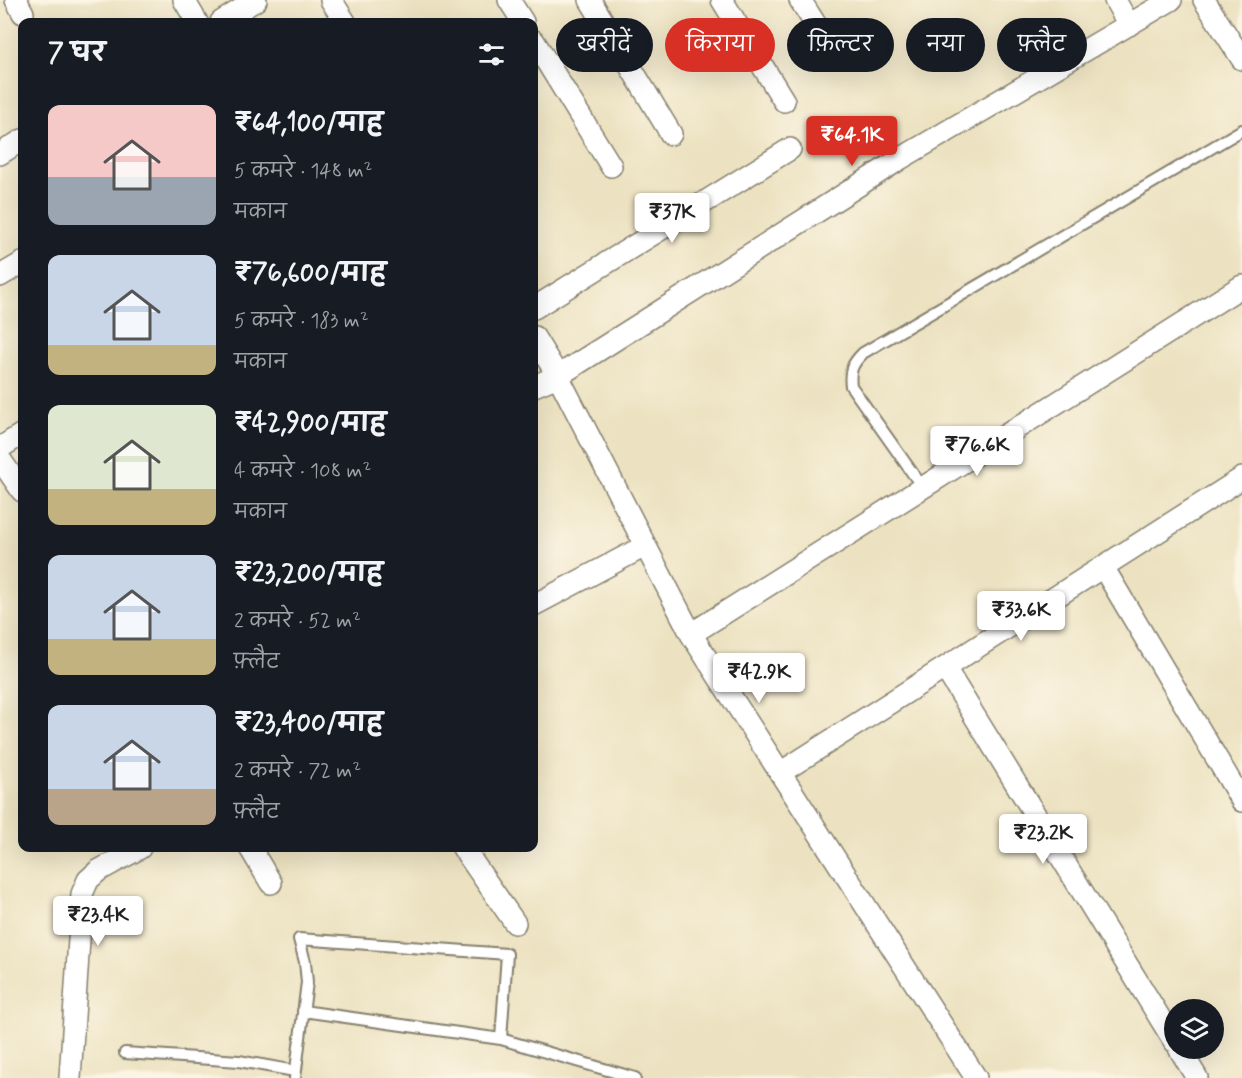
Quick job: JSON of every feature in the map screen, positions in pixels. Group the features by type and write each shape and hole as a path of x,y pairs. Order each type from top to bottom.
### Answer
{"street":[{"path":"184,0 195,18"},
{"path":"227,18 256,0"},
{"path":"331,0 342,18"},
{"path":"509,0 520,18"},
{"path":"590,0 670,134"},
{"path":"722,0 784,101"},
{"path":"800,0 811,18"},
{"path":"1114,0 1129,25"},
{"path":"538,384 558,376 900,159 1171,0"},
{"path":"1204,0 1242,59"},
{"path":"538,47 611,166"},
{"path":"0,154 18,143"},
{"path":"538,306 790,149"},
{"path":"0,276 18,265"},
{"path":"691,634 1242,286"},
{"path":"538,344 558,376 691,634 976,1078"},
{"path":"0,448 18,437"},
{"path":"0,459 18,485"},
{"path":"780,773 1242,478"},
{"path":"538,604 645,546"},
{"path":"1103,567 1237,779 1242,801"},
{"path":"945,668 1164,1025"},
{"path":"70,1078 82,894 88,880 98,870 132,852"},
{"path":"252,852 271,883"},
{"path":"466,852 515,923"},
{"path":"1186,1059 1197,1078"}],"lane":[{"path":"923,488 851,386 849,372 854,362 873,347 1242,130"},
{"path":"125,1053 239,1061 295,1075 307,982 298,939 507,954 501,1039"},
{"path":"303,1011 501,1039 635,1078"}]}
